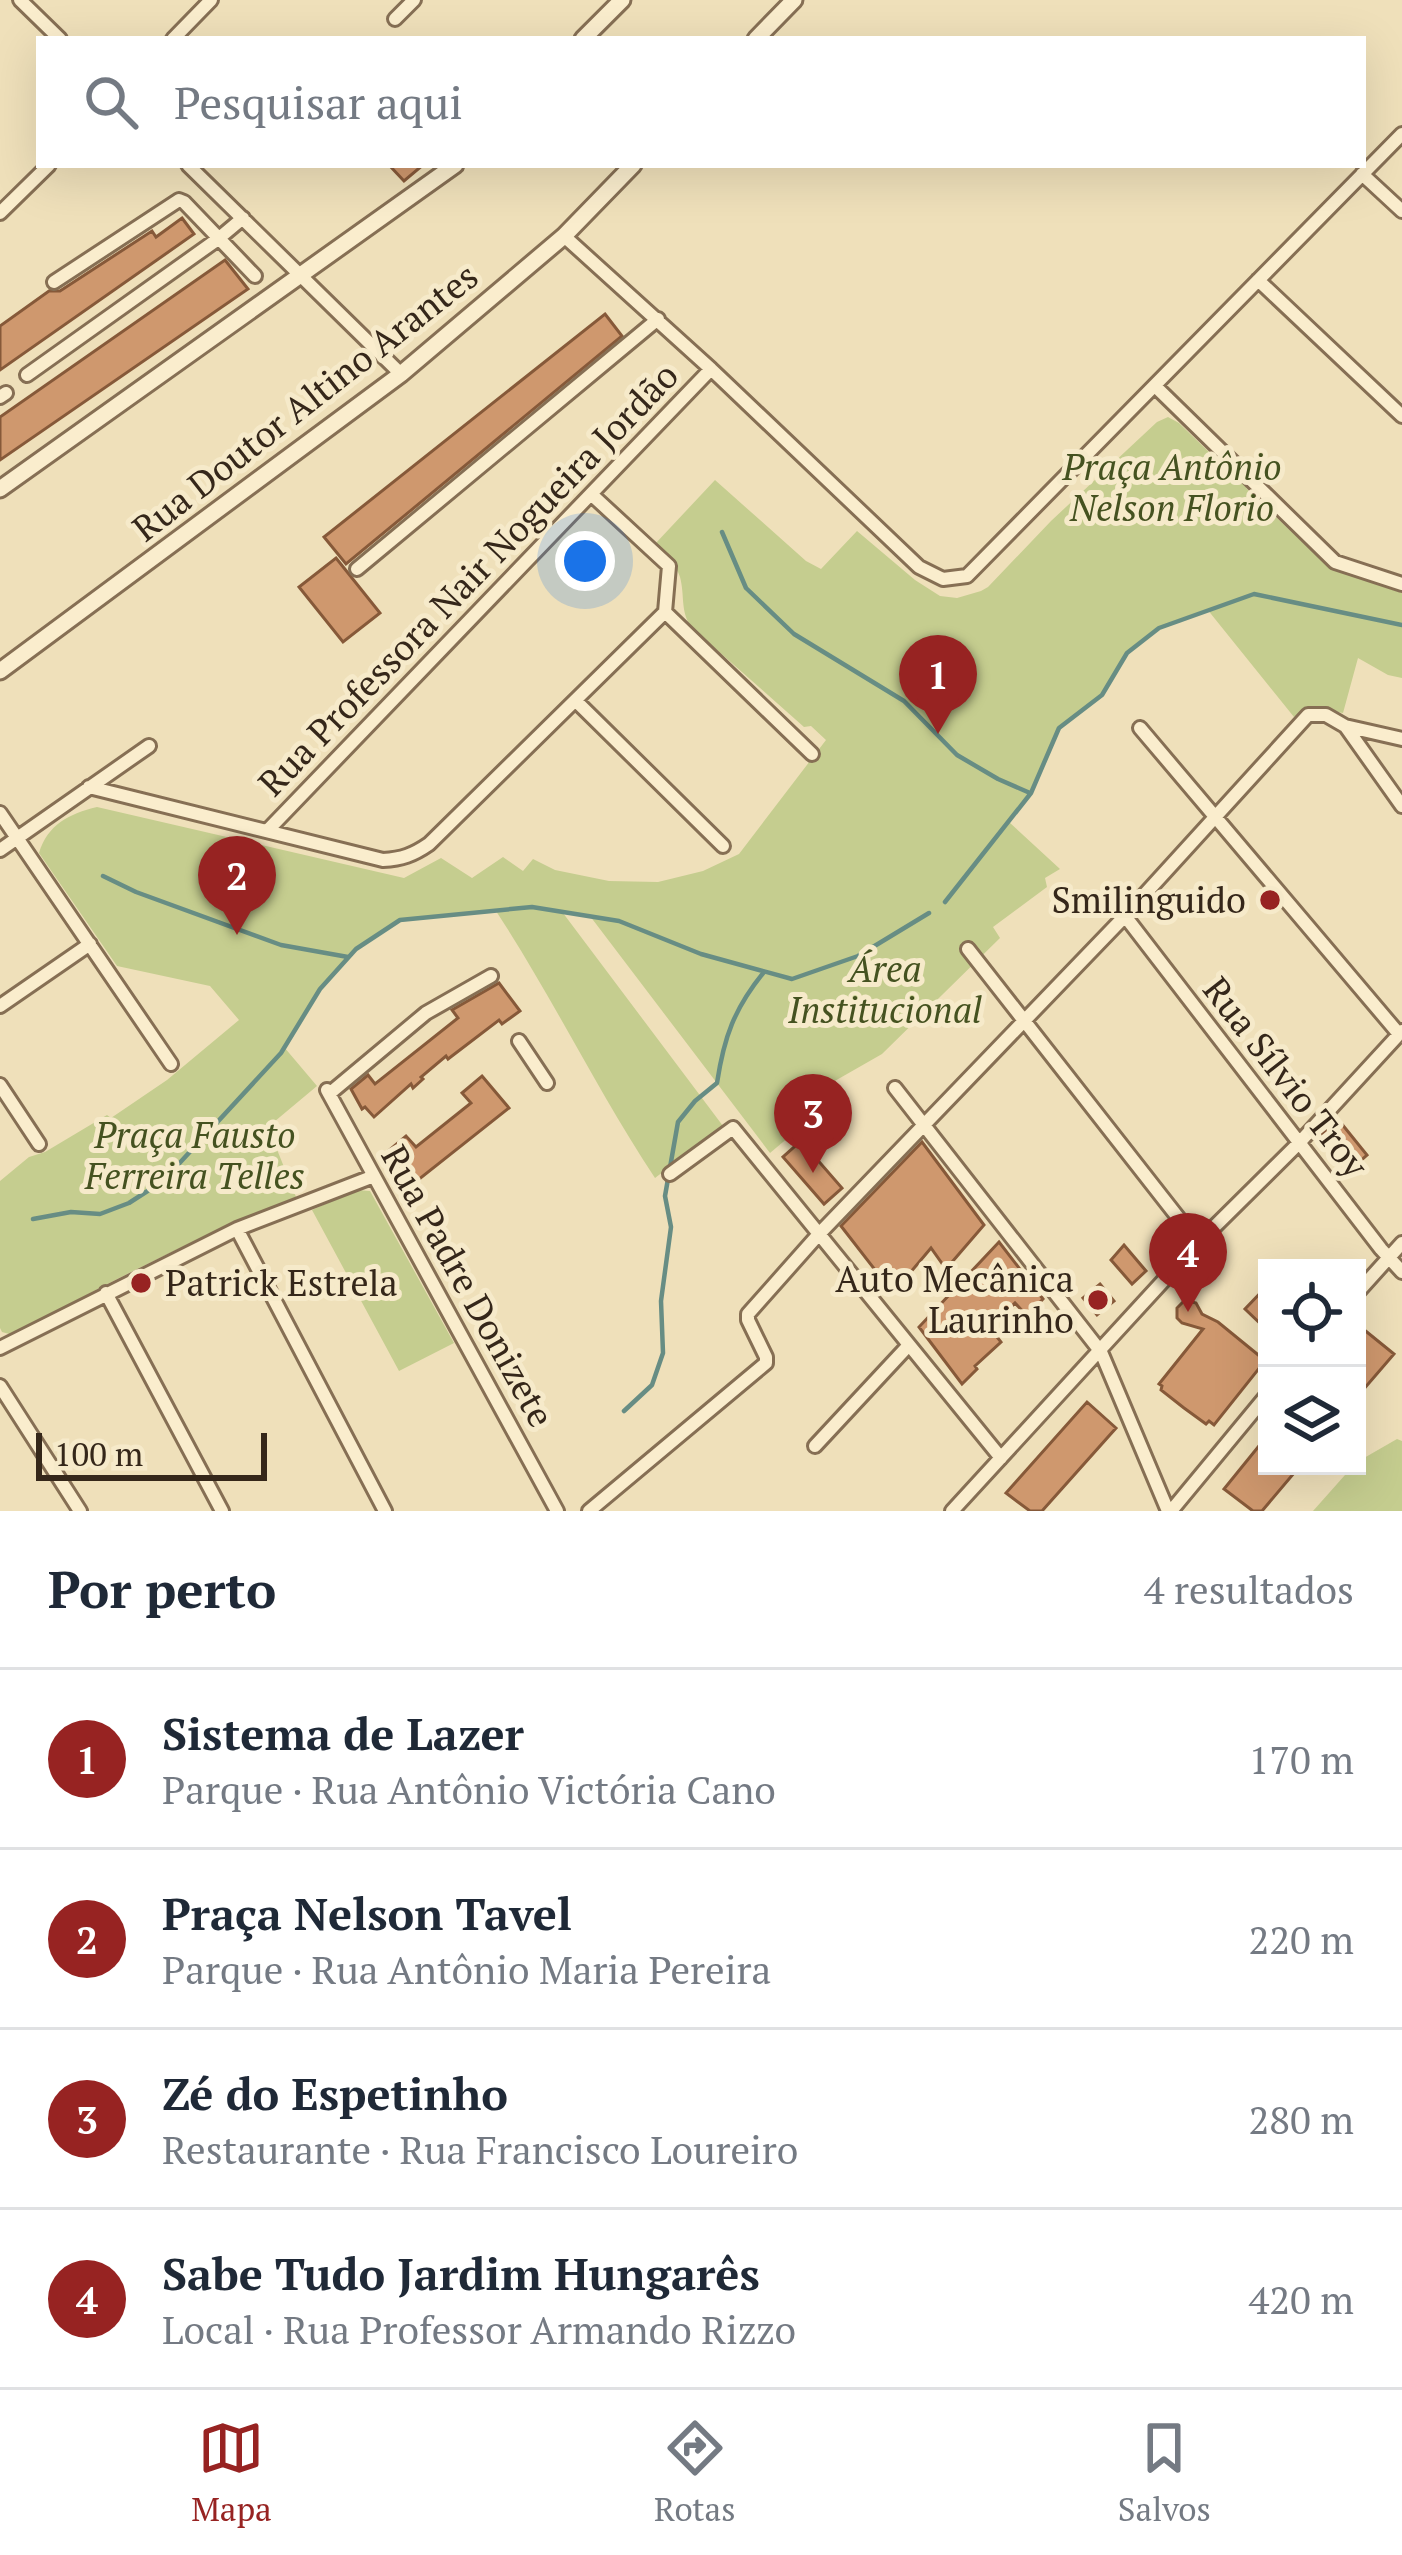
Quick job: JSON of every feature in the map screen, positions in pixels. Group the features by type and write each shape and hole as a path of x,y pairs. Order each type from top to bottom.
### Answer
{"street":[{"path":"20,0 57,36"},
{"path":"176,36 211,0"},
{"path":"395,19 414,0"},
{"path":"586,36 622,0"},
{"path":"759,36 794,0"},
{"path":"564,236 919,567 943,579 968,576 1402,134"},
{"path":"0,213 46,168"},
{"path":"191,168 401,374"},
{"path":"0,489 451,168"},
{"name":"Rua Doutor Altino Arantes","path":"0,671 401,374 564,236 630,168"},
{"path":"1363,174 1402,211"},
{"path":"54,282 179,200 255,276"},
{"path":"27,375 243,218"},
{"path":"1258,280 1402,416"},
{"path":"356,569 658,319"},
{"name":"Rua Professora Nair Nogueira Jordão","path":"267,830 711,369"},
{"path":"1154,386 1336,562 1402,584"},
{"path":"89,787 382,860 413,855 665,611 669,566 591,494"},
{"path":"665,611 812,754"},
{"path":"576,701 723,846"},
{"path":"589,1511 766,1363 748,1314 1309,715 1325,715 1345,726 1402,739"},
{"path":"1345,726 1402,806"},
{"path":"952,1511 1198,1243 1401,1032 1140,728"},
{"path":"0,850 149,746"},
{"path":"0,812 171,1064"},
{"name":"Rua Sílvio Troy","path":"1125,916 1402,1273"},
{"path":"0,1006 90,944"},
{"path":"968,949 1198,1243"},
{"name":"Rua Padre Donizete","path":"491,976 426,1013 328,1092 557,1511"},
{"path":"519,1041 547,1083"},
{"path":"0,1085 39,1144"},
{"path":"895,1088 1101,1352 1169,1511 1258,1406"},
{"path":"670,1174 734,1128 1000,1458"},
{"path":"0,1348 237,1229 374,1176"},
{"path":"237,1229 385,1511"},
{"path":"1366,1283 1402,1243"},
{"path":"106,1293 222,1511"},
{"path":"815,1446 909,1345"},
{"path":"0,1386 80,1511"}],"green space":[{"path":"1168,417 1228,463 1246,488 1329,568 1402,593 1402,678 1358,658 1343,713 1310,706 1294,717 1207,609 1159,628 1127,653 1102,695 1059,728 1031,793 1009,822 1060,869 1045,878 1047,887 993,927 1000,938 882,1054 833,1082 821,1095 828,1104 770,1153 590,916 563,913 723,1126 655,1178 496,911 400,920 356,949 320,989 284,1047 317,1086 268,1127 296,1197 152,1262 13,1335 2,1332 0,1181 29,1157 107,1115 111,1118 167,1080 239,1020 210,986 117,966 39,853 61,822 97,807 404,878 441,858 472,878 503,857 523,871 533,859 555,870 609,881 658,882 703,871 739,854 826,740 811,726 804,727 691,627 678,572 655,544 715,480 821,569 857,531 915,580 940,596 957,598 988,587 1051,521"},
{"path":"357,1190 370,1191 454,1343 399,1371 312,1210"},
{"path":"1397,1439 1402,1441 1402,1511 1313,1511 1345,1475 1366,1475 1366,1457"}],"building":[{"path":"392,168 419,168 404,181"},
{"path":"182,218 194,234 0,370 0,326 49,291 60,291 152,231 156,237"},
{"path":"225,260 248,289 0,460 0,417"},
{"path":"605,314 622,336 346,564 324,537"},
{"path":"336,558 380,613 343,642 299,587"},
{"path":"499,983 520,1011 502,1024 499,1020 448,1059 446,1056 374,1117 362,1109 351,1089 368,1075 375,1084 458,1018 452,1010"},
{"path":"482,1076 509,1108 413,1184 386,1153 406,1136 416,1147 471,1103 462,1093"},
{"path":"1337,1118 1367,1155 1350,1170 1322,1134"},
{"path":"801,1141 842,1188 824,1204 783,1157"},
{"path":"922,1142 984,1225 946,1269 931,1248 893,1293 841,1226"},
{"path":"999,1242 1043,1299 1027,1316 1015,1303 990,1328 1001,1342 962,1384 919,1327"},
{"path":"1124,1245 1146,1271 1132,1284 1111,1260"},
{"name":"Auto Mecânica Laurinho","path":"1100,1284 1114,1301 1097,1315 1083,1298"},
{"path":"1258,1295 1258,1321 1245,1309"},
{"path":"1185,1300 1196,1303 1202,1314 1258,1355 1258,1370 1214,1425 1184,1408 1159,1384 1203,1329 1182,1323 1177,1308"},
{"path":"1366,1331 1394,1354 1366,1387"},
{"path":"1087,1402 1116,1428 1042,1511 1030,1511 1006,1493"},
{"path":"1258,1447 1258,1475 1292,1475 1262,1511 1253,1511 1224,1489"}],"waterway":[{"path":"722,532 746,588 794,634 904,701 957,755 1030,793"},
{"path":"945,902 1031,793 1059,728 1102,695 1127,653 1159,628 1254,594 1402,625"},
{"path":"103,876 281,945 348,957"},
{"path":"33,1219 71,1212 100,1214 129,1203 163,1181 281,1053 320,989 356,949 400,920 532,907 619,921 701,954 792,979 858,956 929,913"},
{"path":"624,1411 652,1385 663,1353 661,1301 671,1227 665,1196 678,1122 717,1083 732,1024 764,972"}],"place":[{"name":"Sistema de Lazer","path":"938,734"},
{"name":"Smilinguido","path":"1270,900"},
{"name":"Praça Nelson Tavel","path":"237,935"},
{"name":"Zé do Espetinho","path":"813,1173"},
{"name":"Patrick Estrela","path":"141,1283"},
{"name":"Auto Mecânica Laurinho","path":"1098,1300"},
{"name":"Sabe Tudo Jardim Hungarês","path":"1188,1312"}],"park label":[{"name":"Praça Antônio Nelson Florio","path":"1172,488"},
{"name":"Área Institucional","path":"885,990"},
{"name":"Praça Fausto Ferreira Telles","path":"195,1156"}]}
